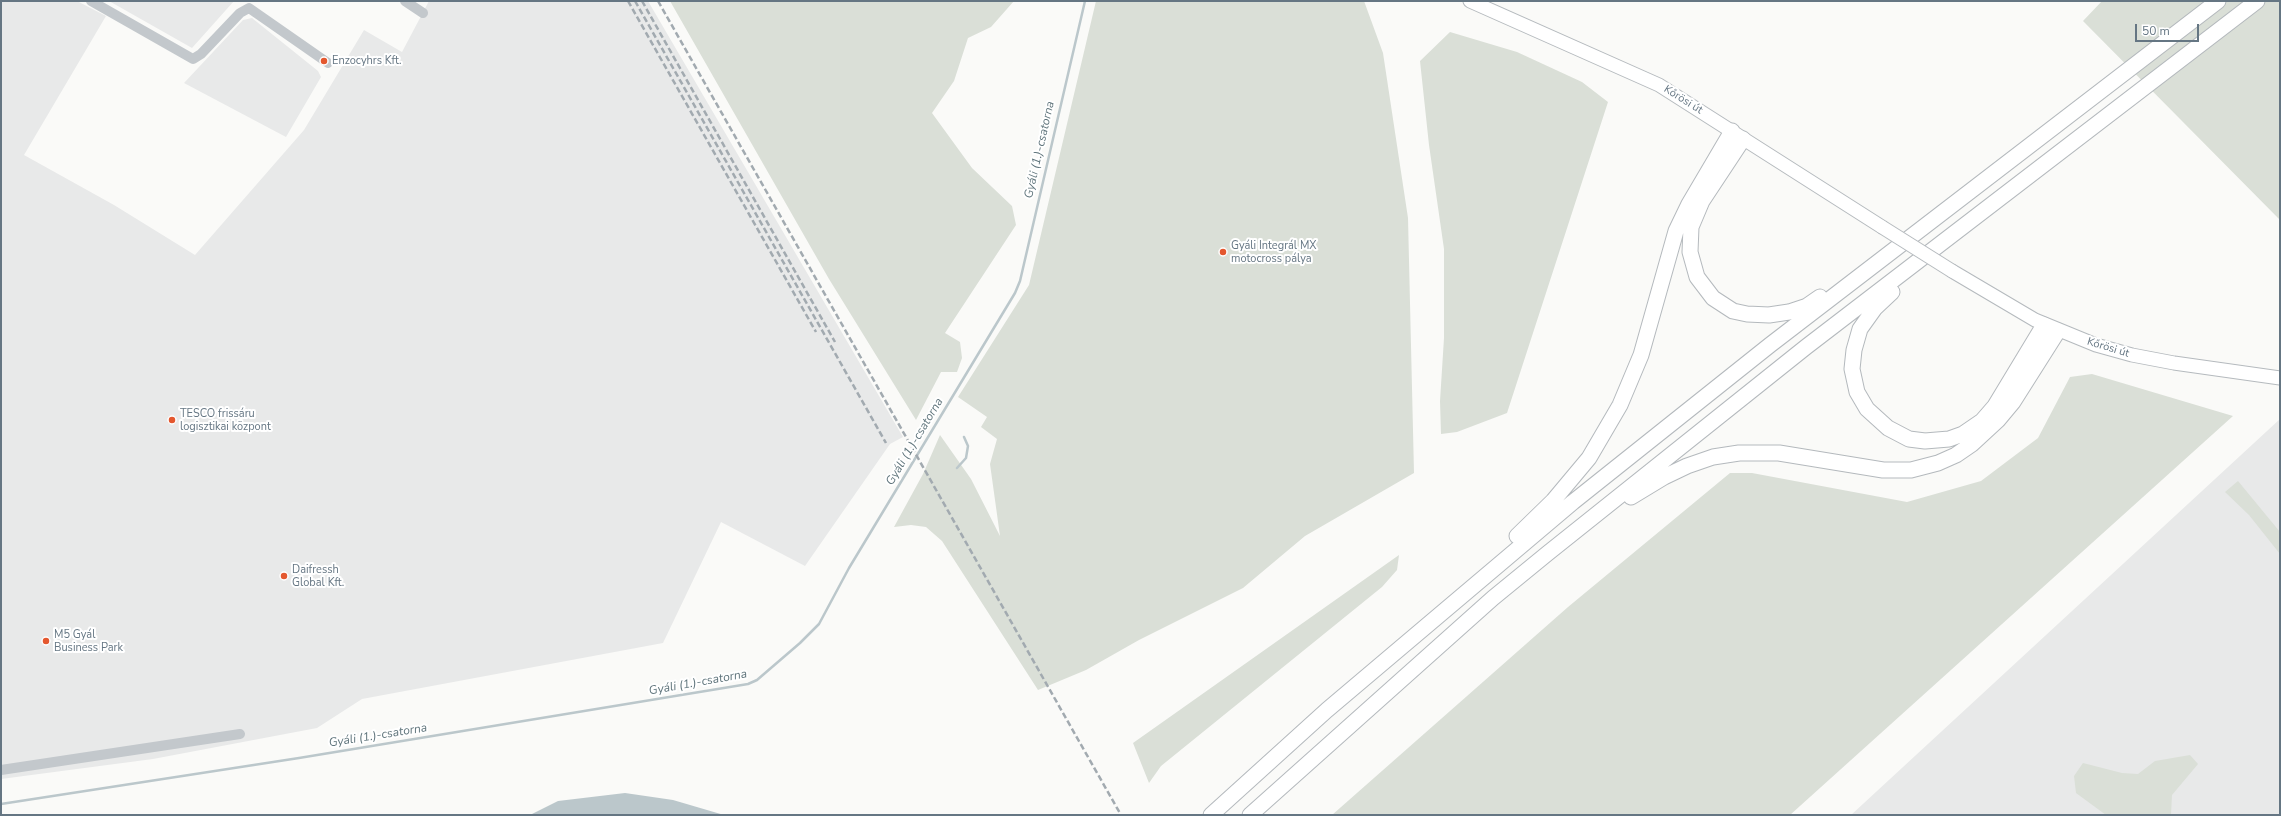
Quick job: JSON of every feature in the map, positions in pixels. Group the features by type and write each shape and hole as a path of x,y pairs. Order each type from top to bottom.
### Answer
{"highway":[{"path":"1211,815 1327,710 1480,578 1646,443 2218,1"},
{"path":"1250,815 1487,603 1548,553 1806,347 2257,1"},
{"path":"1738,135 1702,201 1692,228 1689,244 1692,263 1697,277 1709,294 1733,311 1753,315 1769,315 1789,312 1807,306 1847,278 1861,276"},
{"path":"1480,578 1502,550 1564,489 1589,458 1611,423 1626,393 1641,354 1676,231 1689,204 1738,135"},
{"path":"1964,226 1948,246 1885,298 1869,315 1860,329 1854,350 1852,369 1857,392 1867,409 1888,428 1909,439 1942,440 1963,434 1982,421 1995,406 2051,328"},
{"path":"1548,553 1572,541 1618,506 1664,477 1691,464 1717,456 1749,452 1768,452 1873,469 1903,471 1921,468 1948,459 1980,438 2013,402 2051,328"}],"main road":[{"name":"Kőrösi út","path":"1470,1 1642,77 1673,93 1952,271 2051,328 2096,345 2132,355 2174,363 2280,378"}],"street":[{"path":"91,1 193,59 201,54 240,13 249,8 328,63"},
{"path":"405,1 423,13"},
{"path":"1,770 240,734"}],"shaded area":[{"path":"1,1 77,1 106,16 24,155 114,205 195,255 304,130 364,30 402,52 429,1 648,1 903,437 890,444 805,566 721,522 663,643 362,699 317,728 153,759 1,779"},
{"path":"109,1 234,1 192,48"},
{"path":"670,1 1014,1 991,27 968,38 954,81 932,113 972,168 1012,206 1016,225 945,333 960,342 962,358 957,372 941,372 916,420 829,279"},
{"name":"Gyáli Integrál MX motocross pálya","path":"1096,1 1364,1 1383,53 1408,218 1414,473 1305,536 1243,588 1139,640 1086,670 1038,690 942,541 926,527 911,525 894,527 923,474 940,435 971,479 1000,536 990,464 997,439 981,427 987,417 958,397 1029,285"},
{"path":"2102,1 2280,1 2280,220 2083,21"},
{"path":"252,18 318,71 321,77 286,137 184,83 243,20"},
{"path":"1450,32 1517,52 1582,82 1608,102 1507,413 1457,432 1441,434 1440,401 1444,338 1444,249 1429,145 1420,61"},
{"path":"2092,374 2233,416 1790,815 1332,815 1568,607 1730,473 1752,473 1907,502 1981,481 2038,438 2070,377"},
{"path":"2280,419 2280,815 1851,815"},
{"path":"2238,481 2280,532 2280,554 2249,515 2225,492"},
{"path":"1399,555 1397,570 1382,587 1161,766 1149,783 1133,743"},
{"path":"2190,755 2198,764 2172,795 2171,815 2106,815 2076,793 2074,776 2083,763 2122,773 2138,774 2155,761"},
{"path":"625,793 673,800 724,815 530,815 558,801"}],"waterway":[{"name":"Gyáli (1.)-csatorna","path":"1,804 299,758 748,684 757,680 800,643 819,624 849,568 1015,293 1020,281 1085,1"},
{"path":"957,468 966,458 968,446 964,437"}],"railway":[{"path":"628,1 816,332"},
{"path":"635,1 886,443"},
{"path":"642,1 835,342"},
{"path":"658,1 1121,815"}],"place":[{"name":"Enzocyhrs Kft.","path":"324,61"},
{"name":"Gyáli Integrál MX motocross pálya","path":"1223,252"},
{"name":"TESCO frissáru logisztikai központ","path":"172,420"},
{"name":"Daifressh Global Kft.","path":"284,576"},
{"name":"M5 Gyál Business Park","path":"46,641"}]}
